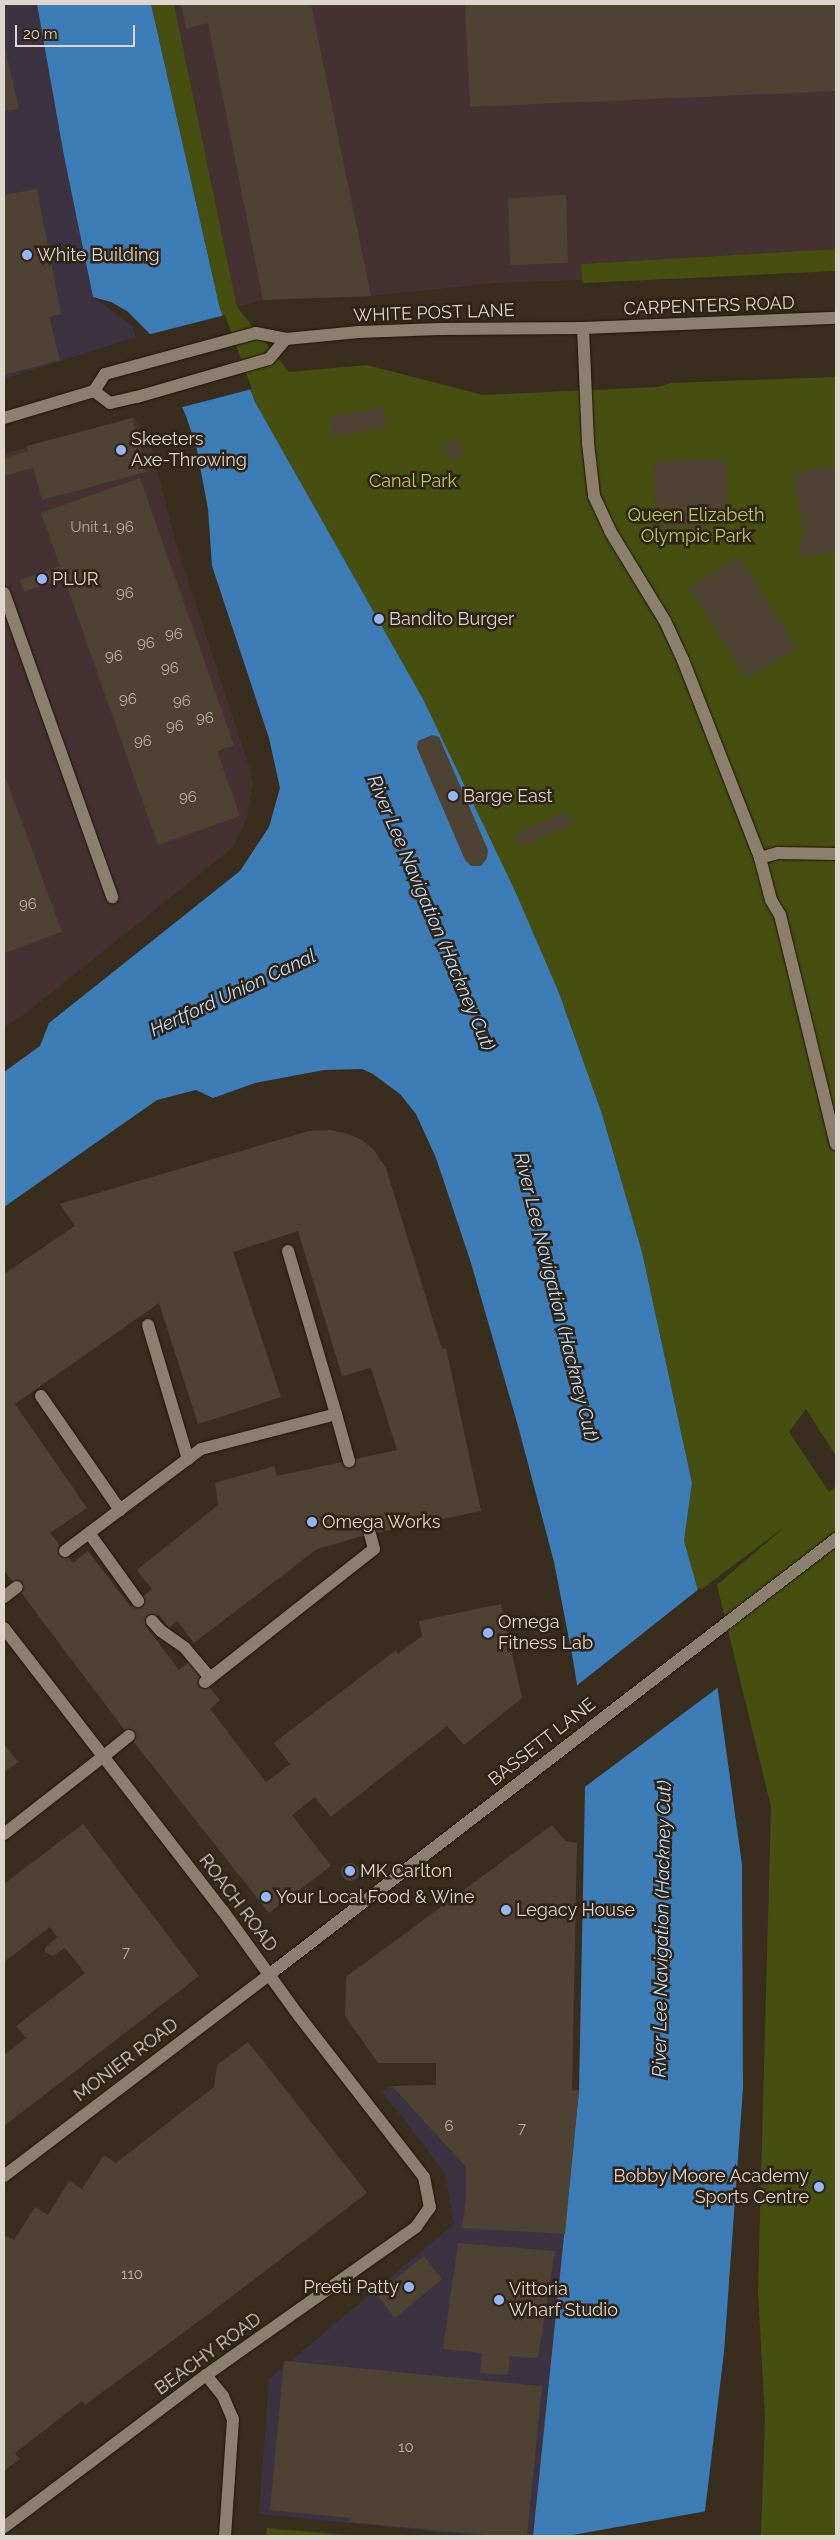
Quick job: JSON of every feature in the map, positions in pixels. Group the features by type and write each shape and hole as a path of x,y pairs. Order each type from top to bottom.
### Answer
{"street":[{"name":"CARPENTERS ROAD","path":"583,328 836,318"},
{"name":"WHITE POST LANE","path":"94,391 105,374 256,333 286,339 359,332 439,329 583,328"},
{"path":"583,328 588,442 592,486 596,503 610,531 668,629 760,858 771,900 780,916 836,1144"},
{"path":"4,418 94,391 110,403 162,389 269,359 286,339"},
{"path":"4,593 112,897"},
{"path":"760,858 778,853 836,854"},
{"path":"288,1251 349,1461"},
{"path":"148,1324 188,1459"},
{"path":"41,1396 120,1510"},
{"path":"64,1551 202,1449 336,1414"},
{"path":"89,1533 138,1601"},
{"path":"152,1620 161,1631 185,1648 207,1680 374,1549 370,1534"},
{"name":"BASSETT LANE","path":"270,1974 556,1752 836,1539"},
{"path":"4,1597 17,1587"},
{"name":"ROACH ROAD","path":"4,1628 104,1756 270,1974 299,2016 424,2177 430,2207"},
{"path":"4,1834 129,1736"},
{"name":"MONIER ROAD","path":"4,2176 270,1974"},
{"name":"BEACHY ROAD","path":"4,2527 206,2376 416,2227 430,2207"},
{"path":"206,2376 223,2396 233,2419 225,2536"}],"shaded area":[{"path":"4,4 37,4 64,156 93,297 132,326 136,337 4,379"},
{"path":"174,4 836,4 836,249 582,264 582,280 496,283 371,296 263,300 237,307"},
{"path":"134,417 151,445 176,544 253,781 247,818 232,848 25,1014 4,1027 4,454"},
{"path":"436,2085 579,2090 533,2536 478,2536 259,2514 269,2379 454,2224 445,2173 382,2091 392,2086"}],"green space":[{"path":"151,4 174,4 237,307 289,372 367,365 483,395 658,387 671,383 836,377 836,1456 806,1409 789,1432 829,1492 836,1486 836,2536 761,2536 765,2419 758,2291 771,1807 717,1585 787,1525 698,1592 684,1541 692,1483 642,1252 602,1114 559,993 423,699 255,402 220,309"},
{"path":"836,249 836,271 584,283 582,280 581,264"},
{"path":"267,2528 358,2536 266,2536"}],"water":[{"path":"37,4 151,4 220,309 255,402 423,699 515,891 559,993 602,1114 642,1252 692,1483 684,1541 710,1633 742,1865 743,2088 724,2352 702,2536 533,2536 579,2090 586,1740 554,1562 518,1426 471,1263 436,1158 416,1114 400,1094 373,1074 362,1069 324,1070 255,1083 213,1098 196,1090 157,1100 4,1207 4,1072 40,1046 49,1023 240,871 269,827 280,788 269,738 212,566 208,509 196,445 186,416 149,333 127,311 111,302 93,297 64,156"}],"pier":[{"path":"225,315 252,389 179,408 147,335"},
{"path":"700,1588 712,1632 720,1686 582,1789 583,1740 575,1687"},
{"path":"707,2511 704,2536 567,2536"}],"building":[{"path":"181,4 311,4 371,296 263,300 208,23 186,29"},
{"path":"465,4 836,4 836,91 470,107"},
{"path":"4,43 19,109 4,111"},
{"name":"White Building","path":"37,189 61,314 49,317 60,360 4,375 4,195"},
{"path":"566,195 568,263 510,265 508,198"},
{"path":"384,407 387,427 333,437 329,416"},
{"path":"132,418 146,472 42,500 33,468 4,476 4,458 28,451 27,446"},
{"path":"458,439 464,454 448,460 443,444"},
{"path":"726,459 728,524 656,527 654,461"},
{"path":"835,466 836,551 800,557 797,539 804,538 793,472"},
{"path":"140,478 234,745 217,751 240,816 158,845 64,578 24,592 20,580 60,566 41,513"},
{"path":"739,556 797,647 747,679 689,588"},
{"path":"432,735 439,737 488,850 487,858 481,866 471,866 465,860 417,748 418,741"},
{"path":"4,773 62,932 4,953"},
{"path":"567,811 573,825 520,847 514,834"},
{"name":"Omega Works","path":"330,1130 349,1134 362,1140 374,1150 386,1168 442,1349 446,1348 481,1511 370,1534 317,1549 194,1643 177,1621 169,1628 159,1615 145,1625 179,1670 189,1662 220,1700 210,1709 266,1782 290,1764 274,1743 396,1650 398,1654 422,1636 419,1621 501,1604 522,1698 464,1745 447,1726 331,1817 315,1797 292,1815 331,1866 269,1913 129,1736 4,1570 4,1274 75,1226 60,1204 309,1131","holes":["298,1231 342,1376 371,1368 397,1450 277,1476 274,1466 215,1483 218,1505 137,1570 152,1589 131,1607 88,1551 73,1563 50,1533 87,1508 15,1404 159,1303 198,1424 281,1397 233,1252"]},
{"path":"4,1744 18,1762 4,1772"},
{"path":"83,1824 199,1976 4,2126 4,2055 26,2038 16,2026 85,1973 65,1948 53,1956 45,1952 45,1948 57,1937 50,1927 4,1962 4,1884"},
{"name":"Legacy House","path":"552,1825 566,1841 577,1843 572,2091 579,2090 565,2234 462,2228 466,2200 466,2167 392,2086 436,2085 436,2063 378,2063 345,2016 346,1977"},
{"name":"MK Carlton","path":"350,1863 356,1866 359,1872 356,1878 350,1881 344,1878 341,1872 344,1866"},
{"path":"248,2042 367,2193 214,2310 85,2405 82,2401 15,2453 20,2459 4,2471 4,2235 14,2240 35,2207 48,2215 69,2181 82,2189 104,2155 116,2163 214,2087 217,2065"},
{"name":"Vittoria Wharf Studio","path":"458,2243 555,2251 538,2358 510,2356 508,2375 480,2373 482,2353 443,2349"},
{"name":"Preeti Patty","path":"424,2256 442,2279 395,2318 376,2294"},
{"path":"284,2361 542,2386 527,2536 497,2536 349,2522 350,2518 270,2510"}],"place":[{"name":"White Building","path":"27,255"},
{"name":"Skeeters Axe-Throwing","path":"121,450"},
{"name":"PLUR","path":"42,579"},
{"name":"Bandito Burger","path":"379,619"},
{"name":"Barge East","path":"453,796"},
{"name":"Omega Works","path":"312,1522"},
{"name":"Omega Fitness Lab","path":"488,1633"},
{"name":"MK Carlton","path":"350,1871"},
{"name":"Your Local Food & Wine","path":"266,1897"},
{"name":"Legacy House","path":"506,1910"},
{"name":"Bobby Moore Academy Sports Centre","path":"819,2187"},
{"name":"Preeti Patty","path":"409,2287"},
{"name":"Vittoria Wharf Studio","path":"499,2300"}],"park label":[{"name":"Canal Park","path":"413,481"},
{"name":"Queen Elizabeth Olympic Park","path":"696,526"}],"water label":[{"name":"River Lee Navigation (Hackney Cut)","path":"431,913"},
{"name":"Hertford Union Canal","path":"233,993"},
{"name":"River Lee Navigation (Hackney Cut)","path":"556,1297"},
{"name":"River Lee Navigation (Hackney Cut)","path":"662,1929"}]}
